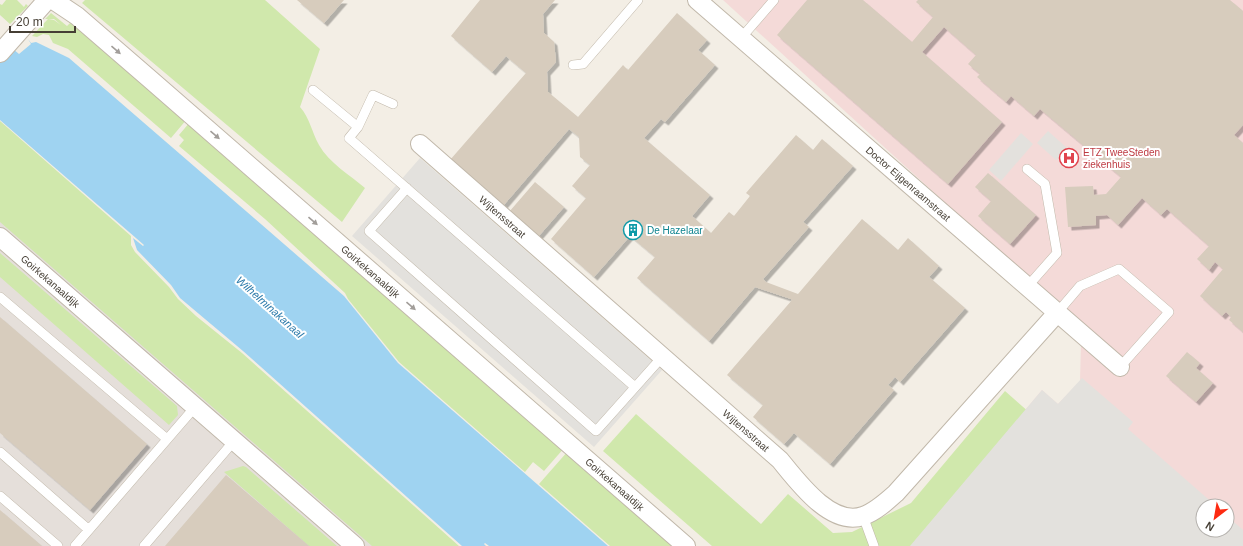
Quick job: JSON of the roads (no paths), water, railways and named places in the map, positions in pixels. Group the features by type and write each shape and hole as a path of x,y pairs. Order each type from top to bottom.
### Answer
{"street":[{"path":"4,49 46,0"},
{"name":"Goirkekanaaldijk","path":"53,0 77,16 140,70 686,546"},
{"name":"Doctor Eijgenraamstraat","path":"698,0 1027,287 1120,366"},
{"name":"Wijtensstraat","path":"420,144 780,460 801,486 830,512 846,518 863,516 879,507 896,493 1057,313"},
{"name":"Goirkekanaaldijk","path":"0,237 234,441 347,543"}],"lane":[{"path":"573,64 583,64 638,0"},
{"path":"741,38 774,0"},
{"path":"313,90 358,127"},
{"path":"393,104 373,95 358,127 349,138 634,387"},
{"path":"1027,169 1045,184 1057,253 1027,287"},
{"path":"407,188 369,231 596,431 663,356"},
{"path":"1057,313 1080,286 1119,269 1169,312 1120,366"},
{"path":"0,297 167,439"},
{"path":"75,546 195,407"},
{"path":"144,546 234,441"},
{"path":"0,452 89,530"},
{"path":"0,496 58,546"},
{"path":"863,516 874,546"}],"water":[{"name":"Wilhelminakanaal","path":"0,38 19,54 31,44 28,39 31,43 36,42 69,58 344,296 398,363 608,546 489,546 485,543 484,544 486,546 462,546 243,351 180,298 171,285 137,250 133,238 143,246 144,245 0,120"}],"place":[{"name":"ETZ TweeSteden ziekenhuis","path":"1069,158"},
{"name":"De Hazelaar","path":"633,230"}]}
